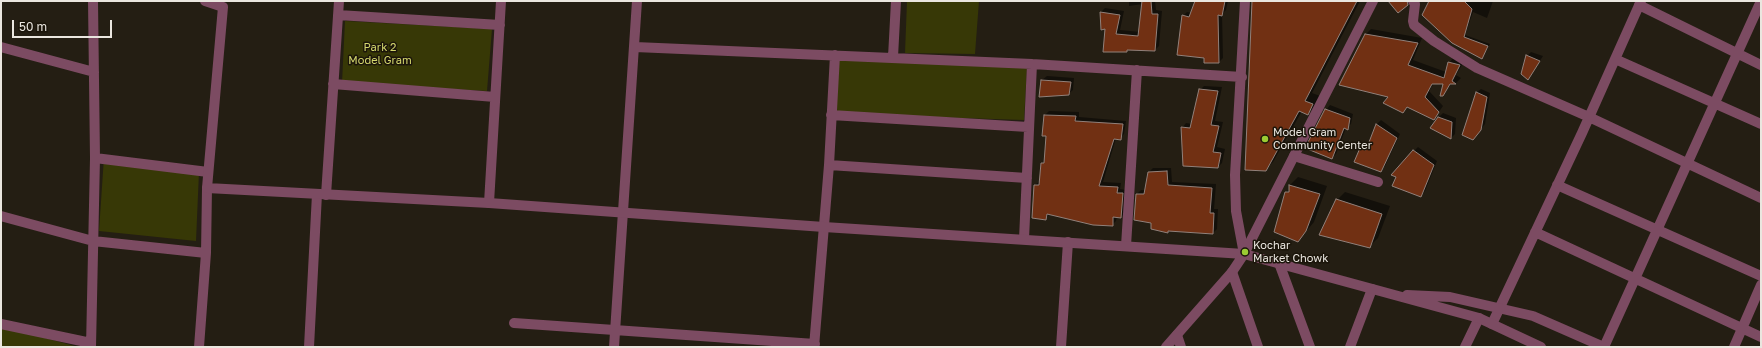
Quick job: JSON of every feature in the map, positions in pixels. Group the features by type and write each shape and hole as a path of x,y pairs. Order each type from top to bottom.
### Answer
{"street":[{"path":"1,324 91,345 94,158 93,1"},
{"path":"198,347 206,253 208,172 223,4 205,1"},
{"path":"309,347 339,1"},
{"path":"488,203 501,1"},
{"path":"614,347 637,1"},
{"path":"893,57 896,1"},
{"path":"1244,254 1236,210 1235,186 1245,1"},
{"path":"1166,347 1232,272 1244,254 1373,1"},
{"path":"1413,1 1415,4 1414,25 1434,41 1477,68 1589,117 1761,198"},
{"path":"1397,296 1423,295 1450,297 1500,307 1533,316 1604,347 1761,1"},
{"path":"1492,324 1589,117 1640,3 1761,65"},
{"path":"338,15 500,25"},
{"path":"1,47 94,72"},
{"path":"635,47 893,57 1242,77"},
{"path":"514,323 615,330 705,342 814,345 829,165 835,55"},
{"path":"1615,58 1761,124"},
{"path":"1024,239 1032,64"},
{"path":"1126,246 1137,70"},
{"path":"333,84 495,97"},
{"path":"831,115 1028,127"},
{"path":"1294,156 1378,182"},
{"path":"94,158 208,172"},
{"path":"829,165 1026,178"},
{"path":"1556,185 1761,276"},
{"path":"207,188 488,203 824,227 1244,254 1479,318 1541,347"},
{"path":"1,216 93,241 206,253"},
{"path":"1535,232 1761,337"},
{"path":"1061,347 1068,242"},
{"path":"1278,263 1310,347"},
{"path":"1232,272 1258,347"},
{"path":"1734,347 1761,285"},
{"path":"1350,347 1372,289"},
{"path":"1465,347 1479,318"},
{"path":"1177,335 1181,347"}],"green space":[{"path":"907,1 979,1 975,54 905,53"},
{"name":"Park 2 Model Gram","path":"345,21 492,29 487,91 342,83"},
{"path":"839,58 1027,67 1024,120 836,114"},
{"path":"104,157 199,172 196,241 99,231"},
{"path":"1,326 78,347 1,347"}],"building":[{"path":"1142,1 1151,1 1152,14 1158,14 1155,51 1127,50 1127,52 1103,52 1105,29 1101,30 1100,12 1120,15 1116,34 1138,36"},
{"path":"1195,1 1225,1 1222,16 1218,15 1219,63 1204,63 1204,58 1177,55 1182,15 1189,17"},
{"name":"Model Gram Community Center","path":"1252,1 1357,1 1305,101 1313,104 1308,115 1299,111 1266,171 1245,170"},
{"path":"1388,1 1407,1 1408,5 1398,13"},
{"path":"1429,1 1464,1 1472,9 1464,37 1488,46 1482,59 1452,43 1422,15"},
{"path":"1365,34 1418,43 1408,65 1444,78 1448,62 1460,65 1452,81 1456,84 1450,84 1443,96 1440,96 1443,84 1432,84 1425,97 1439,112 1434,120 1407,107 1403,113 1383,103 1388,97 1339,85"},
{"path":"1526,55 1540,61 1528,80 1521,74"},
{"path":"1041,80 1071,82 1069,95 1039,97"},
{"path":"1199,89 1218,91 1211,125 1219,126 1213,152 1221,153 1218,168 1183,166 1181,127 1190,128"},
{"path":"1476,92 1487,97 1481,130 1473,140 1462,135"},
{"path":"1325,109 1350,118 1348,130 1344,128 1332,159 1305,148"},
{"path":"1044,115 1076,116 1075,121 1123,124 1121,140 1114,139 1099,186 1118,187 1117,193 1123,193 1121,218 1113,217 1113,226 1093,225 1047,214 1046,220 1032,218 1034,185 1039,185 1041,163 1044,163 1046,136 1042,136"},
{"path":"1438,117 1452,122 1451,139 1430,128"},
{"path":"1376,124 1397,138 1381,172 1354,162 1360,148 1366,150"},
{"path":"1413,150 1434,165 1421,197 1392,186 1396,177 1391,175"},
{"path":"1167,171 1168,185 1212,188 1210,213 1214,213 1213,234 1168,231 1168,233 1151,229 1151,223 1134,220 1136,194 1144,194 1148,172"},
{"path":"1289,185 1320,194 1306,231 1298,242 1274,232 1285,192 1289,192"},
{"path":"1336,199 1382,214 1370,248 1319,235"}],"place":[{"name":"Model Gram Community Center","path":"1265,139"},
{"name":"Kochar Market Chowk","path":"1245,252"}]}
